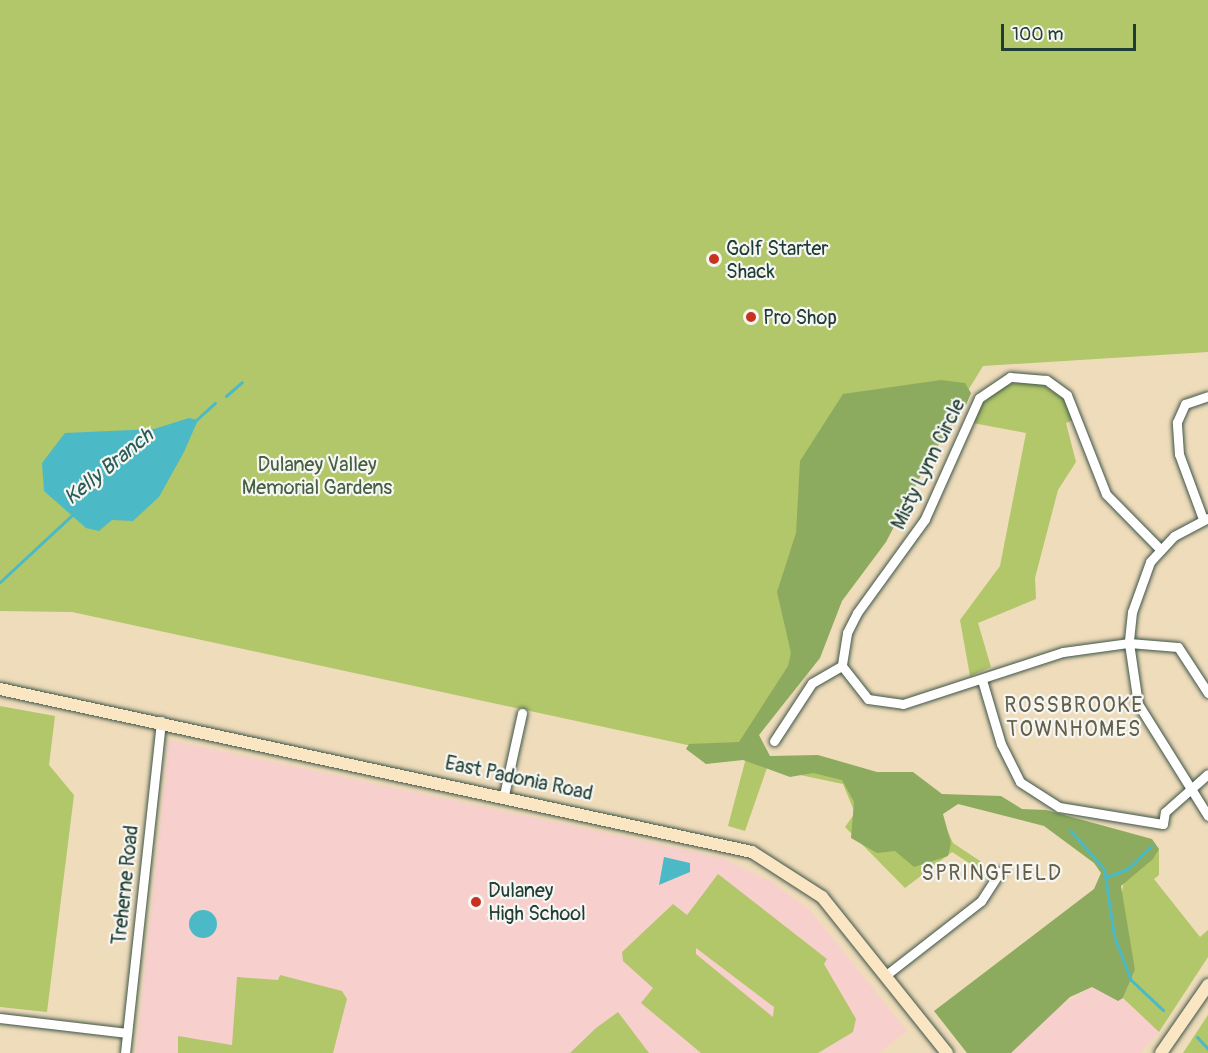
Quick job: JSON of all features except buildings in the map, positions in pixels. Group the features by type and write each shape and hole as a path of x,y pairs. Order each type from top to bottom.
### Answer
{"street":[{"name":"Misty Lynn Circle","path":"842,666 847,633 857,613 926,519 980,398 1010,377 1046,380 1067,395 1106,494 1160,549"},
{"path":"1208,396 1196,398 1180,410 1177,438 1205,518 1160,549 1141,581 1129,643 1138,704 1208,816"},
{"path":"774,741 812,683 842,666 856,690 884,704 923,700 1063,652 1129,643 1178,647 1208,693"},
{"path":"982,680 1009,763 1020,782 1050,802 1163,824 1165,812 1190,787 1208,774"},
{"name":"East Padonia Road","path":"0,689 161,721 504,795 752,852 822,897 947,1053"},
{"path":"504,795 522,713"},
{"name":"Treherne Road","path":"125,1053 161,721"},
{"path":"886,975 981,901 1000,872"},
{"path":"1161,1053 1208,985"},
{"path":"0,1018 127,1033"}],"shaded area":[{"name":"Dulaney High School","path":"169,740 722,858 770,881 809,909 907,1031 879,1053 136,1053"},
{"path":"1092,987 1117,1001 1123,998 1159,1032 1140,1053 1011,1053 1056,1009"}],"green space":[{"name":"Dulaney Valley Memorial Gardens","path":"0,0 1208,0 1208,352 983,366 743,757 72,612 0,611"},
{"path":"941,380 965,383 971,393 966,405 931,456 886,542 842,601 820,658 759,735 770,756 818,755 877,772 913,772 942,794 1001,796 1022,809 1046,810 1152,839 1159,849 1153,859 1121,886 1135,970 1123,998 1118,1001 1092,987 1070,997 1011,1053 967,1053 934,1011 1094,889 1101,873 1094,863 1044,826 958,804 943,814 951,843 948,856 914,867 895,851 877,853 851,838 854,802 842,780 813,773 790,777 743,760 706,764 686,749 689,744 739,742 788,666 791,653 777,592 796,533 800,461 843,394"},
{"path":"1016,383 1041,384 1063,398 1075,419 1066,423 1076,462 1058,490 1035,578 1036,599 978,623 991,667 970,676 960,620 1000,566 1026,433 973,423 980,406 1001,387"},
{"path":"0,706 55,716 49,765 74,795 47,1012 0,1007"},
{"path":"746,758 933,798 953,843 983,863 980,870 952,852 905,888 845,827 855,813 843,784 767,768 745,831 728,826"},
{"path":"1159,849 1159,875 1154,879 1200,937 1208,930 1208,957 1159,1032 1123,998 1135,970 1120,904 1124,880"},
{"path":"718,874 827,959 824,964 856,1019 853,1032 818,1053 701,1053 641,1003 653,988 623,961 622,952 673,904 687,915","holes":["696,948 774,1007 773,1017 696,954"]},
{"path":"280,975 342,991 347,999 333,1053 178,1053 178,1036 232,1045 237,977 278,980"},
{"path":"618,1012 649,1053 570,1053 596,1028"},
{"path":"1208,1015 1208,1053 1183,1053"}],"water":[{"path":"189,418 198,420 184,452 159,497 133,521 112,520 99,531 86,528 44,491 42,463 65,433 154,429"},
{"path":"664,857 690,863 690,872 659,885"},
{"path":"203,910 213,914 217,924 213,934 203,938 193,934 189,924 193,914"}],"waterway":[{"name":"Kelly Branch","path":"226,396 242,382"},
{"name":"Kelly Branch","path":"195,421 215,403"},
{"name":"Kelly Branch","path":"0,582 71,516"},
{"path":"1070,830 1104,869 1114,936 1131,980 1163,1010"},
{"path":"1107,877 1127,869 1151,847"},
{"path":"1197,1037 1208,1049"}],"place":[{"name":"Golf Starter Shack","path":"714,259"},
{"name":"Pro Shop","path":"751,317"},
{"name":"Dulaney High School","path":"476,902"}],"district":[{"name":"ROSSBROOKE TOWNHOMES","path":"1074,718"},
{"name":"SPRINGFIELD","path":"992,874"}]}
